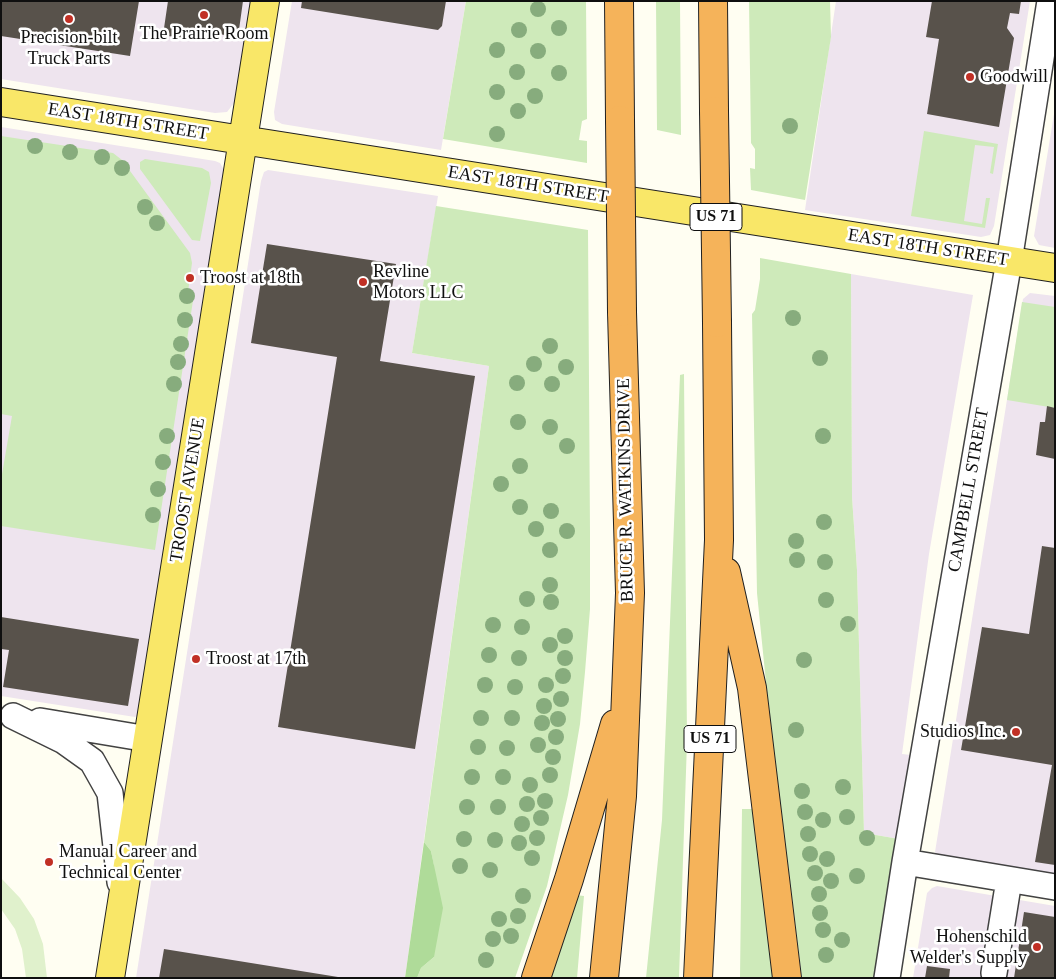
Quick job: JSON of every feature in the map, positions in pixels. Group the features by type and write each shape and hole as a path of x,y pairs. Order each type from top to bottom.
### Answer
{"highway":[{"name":"BRUCE R. WATKINS DRIVE","path":"604,978 622,796 630,593 622,312 619,1"},
{"name":"US 71","path":"698,978 719,540 713,1"},
{"path":"719,540 752,688 787,978"},
{"path":"536,978 570,879 626,686"},
{"path":"700,937 706,978"}],"main road":[{"name":"TROOST AVENUE","path":"110,978 265,1"},
{"name":"EAST 18TH STREET","path":"1,102 1055,268"}],"street":[{"name":"CAMPBELL STREET","path":"887,978 905,862 1009,261 1050,1"},
{"path":"7,715 148,739"},
{"path":"7,715 64,741 92,761 110,793 122,900"},
{"path":"905,862 1055,887"},
{"path":"994,973 1009,880"}],"shaded area":[{"path":"1,1 251,1 234,103 227,112 215,113 1,79"},
{"path":"292,1 466,1 441,150 282,124 275,120 274,112"},
{"path":"836,1 1030,1 994,226 990,235 981,237 805,210"},
{"path":"1055,108 1055,248 1039,245 1034,236"},
{"path":"1,127 215,161 220,163 224,170 139,714 135,717 1,696"},
{"path":"268,170 438,196 412,353 489,366 405,978 136,978 261,181 264,172"},
{"path":"851,274 973,295 929,554 902,754 911,755 899,839 864,833 857,570 852,497"},
{"path":"1030,293 1055,296 1055,876 936,854 935,852 1023,299"},
{"path":"937,886 1055,906 1055,978 913,978 927,893"}],"green space":[{"path":"466,1 586,1 587,119 582,121 579,140 587,141 587,163 443,139"},
{"path":"656,1 680,1 681,135 657,130"},
{"path":"749,1 830,1 831,37 805,200 751,190 750,168 755,169 755,149 751,143"},
{"path":"924,131 998,144 993,174 990,173 994,147 975,145 964,221 982,224 986,198 990,198 985,228 911,216"},
{"path":"1,136 113,153 122,160 190,253 192,263 188,292 194,294 155,550 1,526 1,480 12,416 1,414"},
{"path":"145,159 202,168 209,172 211,183 200,241 192,240 140,169 140,162"},
{"path":"436,206 588,230 590,609 580,724 568,795 547,886 515,978 417,978 421,968 434,957 434,866 431,851 424,842 489,366 412,353"},
{"path":"760,258 851,274 852,497 857,570 864,833 899,839 874,978 802,978 769,712 757,593 752,314 755,310 760,279"},
{"path":"1022,302 1055,307 1055,408 1007,400"},
{"path":"684,374 687,742 679,978 646,978 662,820 680,375"},
{"path":"742,809 752,809 773,978 740,978"},
{"path":"424,842 431,851 443,908 434,957 421,968 417,978 405,978"},
{"path":"1,878 20,898 34,919 43,944 47,978 26,978 22,949 15,929 1,909"},
{"path":"575,895 584,896 577,978 549,978"}],"building":[{"name":"Precision-bilt Truck Parts","path":"1,1 139,1 130,56 1,36"},
{"name":"The Prairie Room","path":"168,1 243,1 238,37 186,29 185,39 163,35"},
{"path":"302,1 446,1 442,26 438,30 301,8"},
{"name":"Goodwill","path":"932,1 1021,1 1019,14 1010,13 1007,28 1014,38 999,127 927,114 939,39 926,37"},
{"path":"267,244 396,264 380,361 475,376 415,749 278,727 337,357 251,343"},
{"path":"1047,406 1055,408 1055,459 1036,455 1040,422 1045,422"},
{"path":"1042,546 1055,548 1055,865 1035,862 1052,765 961,750 982,627 1029,634"},
{"path":"1,617 139,639 128,706 3,687 9,650 1,649"},
{"name":"Hohenschild Welder's Supply","path":"1024,912 1055,917 1055,978 1014,978"},
{"path":"164,949 338,977 338,978 159,978"},
{"path":"927,966 950,969 949,978 925,978"}],"place":[{"name":"The Prairie Room","path":"204,15"},
{"name":"Precision-bilt Truck Parts","path":"69,19"},
{"name":"Goodwill","path":"970,77"},
{"name":"Troost at 18th","path":"190,278"},
{"name":"Revline Motors LLC","path":"363,282"},
{"name":"Troost at 17th","path":"196,659"},
{"name":"Studios Inc.","path":"1016,732"},
{"name":"Manual Career and Technical Center","path":"49,862"},
{"name":"Hohenschild Welder's Supply","path":"1037,947"}]}
